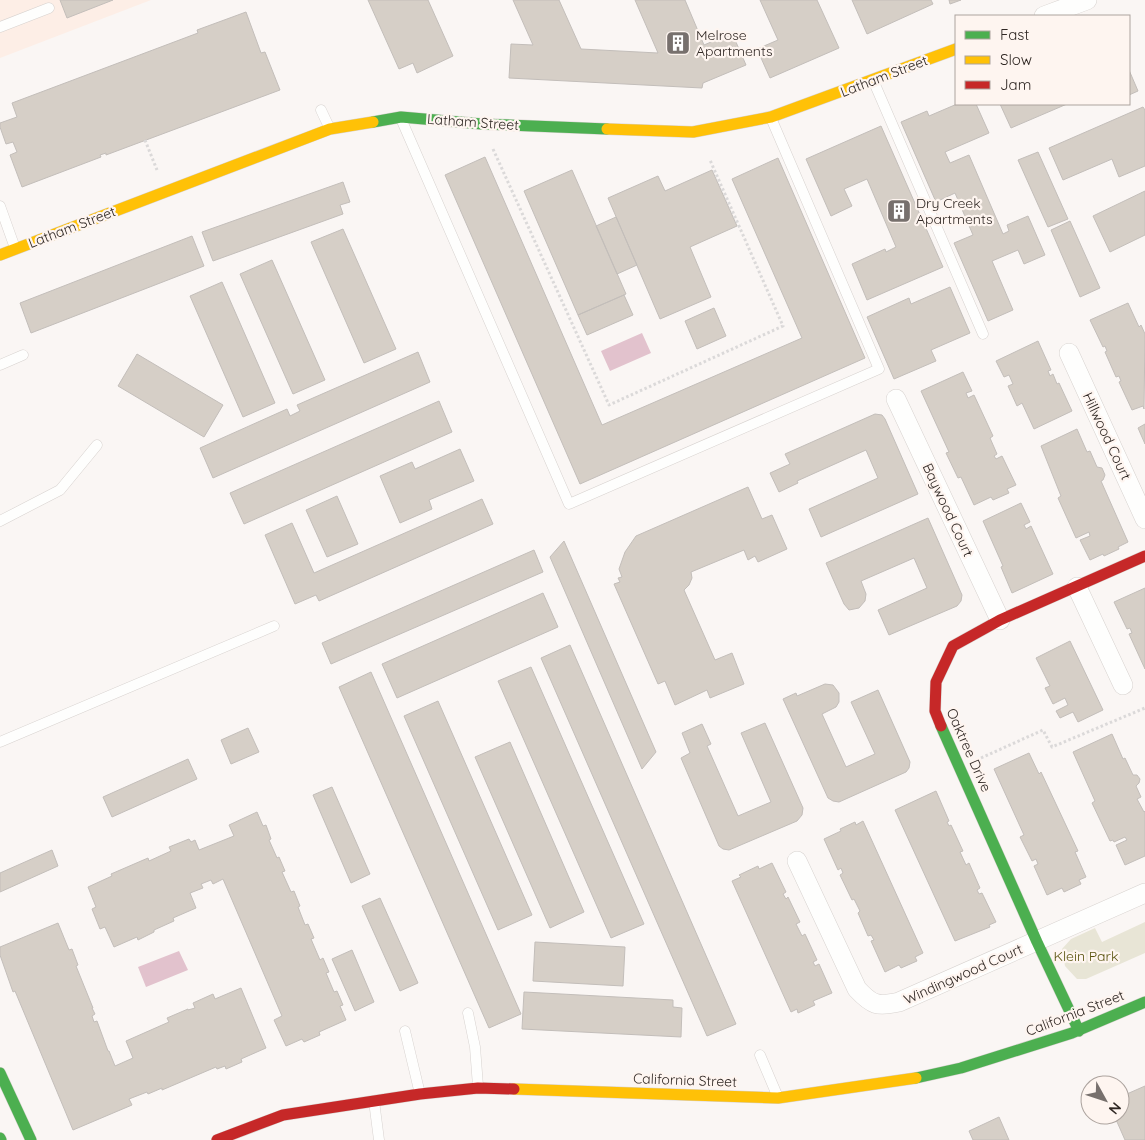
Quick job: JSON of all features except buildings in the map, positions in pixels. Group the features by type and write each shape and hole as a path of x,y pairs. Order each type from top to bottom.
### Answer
{"street":[{"path":"1047,15 1087,0"},
{"name":"Latham Street","path":"0,255 330,129 401,117 482,124 693,132 770,117 955,49"},
{"name":"Hillwood Court","path":"1069,353 1145,519"},
{"name":"Baywood Court","path":"896,399 1000,620"},
{"name":"Oaktree Drive","path":"1079,1031 1037,942 935,710 936,682 953,646 1000,620 1145,556"},
{"path":"1076,587 1123,685"},
{"name":"Windingwood Court","path":"797,861 856,989 875,1005 899,1002 1145,893"},
{"name":"California Street","path":"217,1140 283,1115 374,1100 478,1088 778,1098 923,1077 961,1068 1079,1031 1145,1002"},
{"path":"0,1073 31,1140"}],"lane":[{"path":"0,27 49,8"},
{"path":"873,80 984,334"},
{"path":"321,110 330,129"},
{"path":"401,117 569,504 879,369 770,117"},
{"path":"0,206 16,249"},
{"path":"0,364 22,355"},
{"path":"0,521 60,490 96,445"},
{"path":"0,742 274,626"},
{"path":"468,1013 475,1047 478,1088"},
{"path":"405,1031 420,1094"},
{"path":"760,1055 778,1098"},
{"path":"374,1100 379,1140"}],"path":[{"path":"146,140 157,171"},
{"path":"493,148 609,405 783,326 710,160"},
{"path":"960,768 1043,730 1052,748 1145,708"}],"shaded area":[{"path":"0,0 151,0 0,58"},
{"path":"642,333 651,353 610,371 601,351"},
{"path":"179,951 188,970 146,987 138,967"}],"green space":[{"name":"Klein Park","path":"1145,922 1145,953 1086,979 1077,979 1065,966 1062,949 1071,939 1095,928 1102,942"}],"traffic: fast":[{"path":"373,122 401,117 482,124 607,129"},
{"path":"941,726 1037,942 1079,1031"},
{"path":"916,1078 961,1068 1072,1033 1145,1002"},
{"path":"0,1073 31,1140"}],"traffic: slow":[{"path":"607,129 693,132 771,117 955,49"},
{"path":"0,255 330,129 373,122"},
{"path":"514,1089 778,1098 916,1078"}],"traffic: jam":[{"path":"941,726 935,711 936,682 953,646 1000,620 1145,556"},
{"path":"217,1140 283,1115 420,1094 478,1088 514,1089"}],"place":[{"name":"Melrose Apartments","path":"678,43"},
{"name":"Dry Creek Apartments","path":"899,211"}]}
